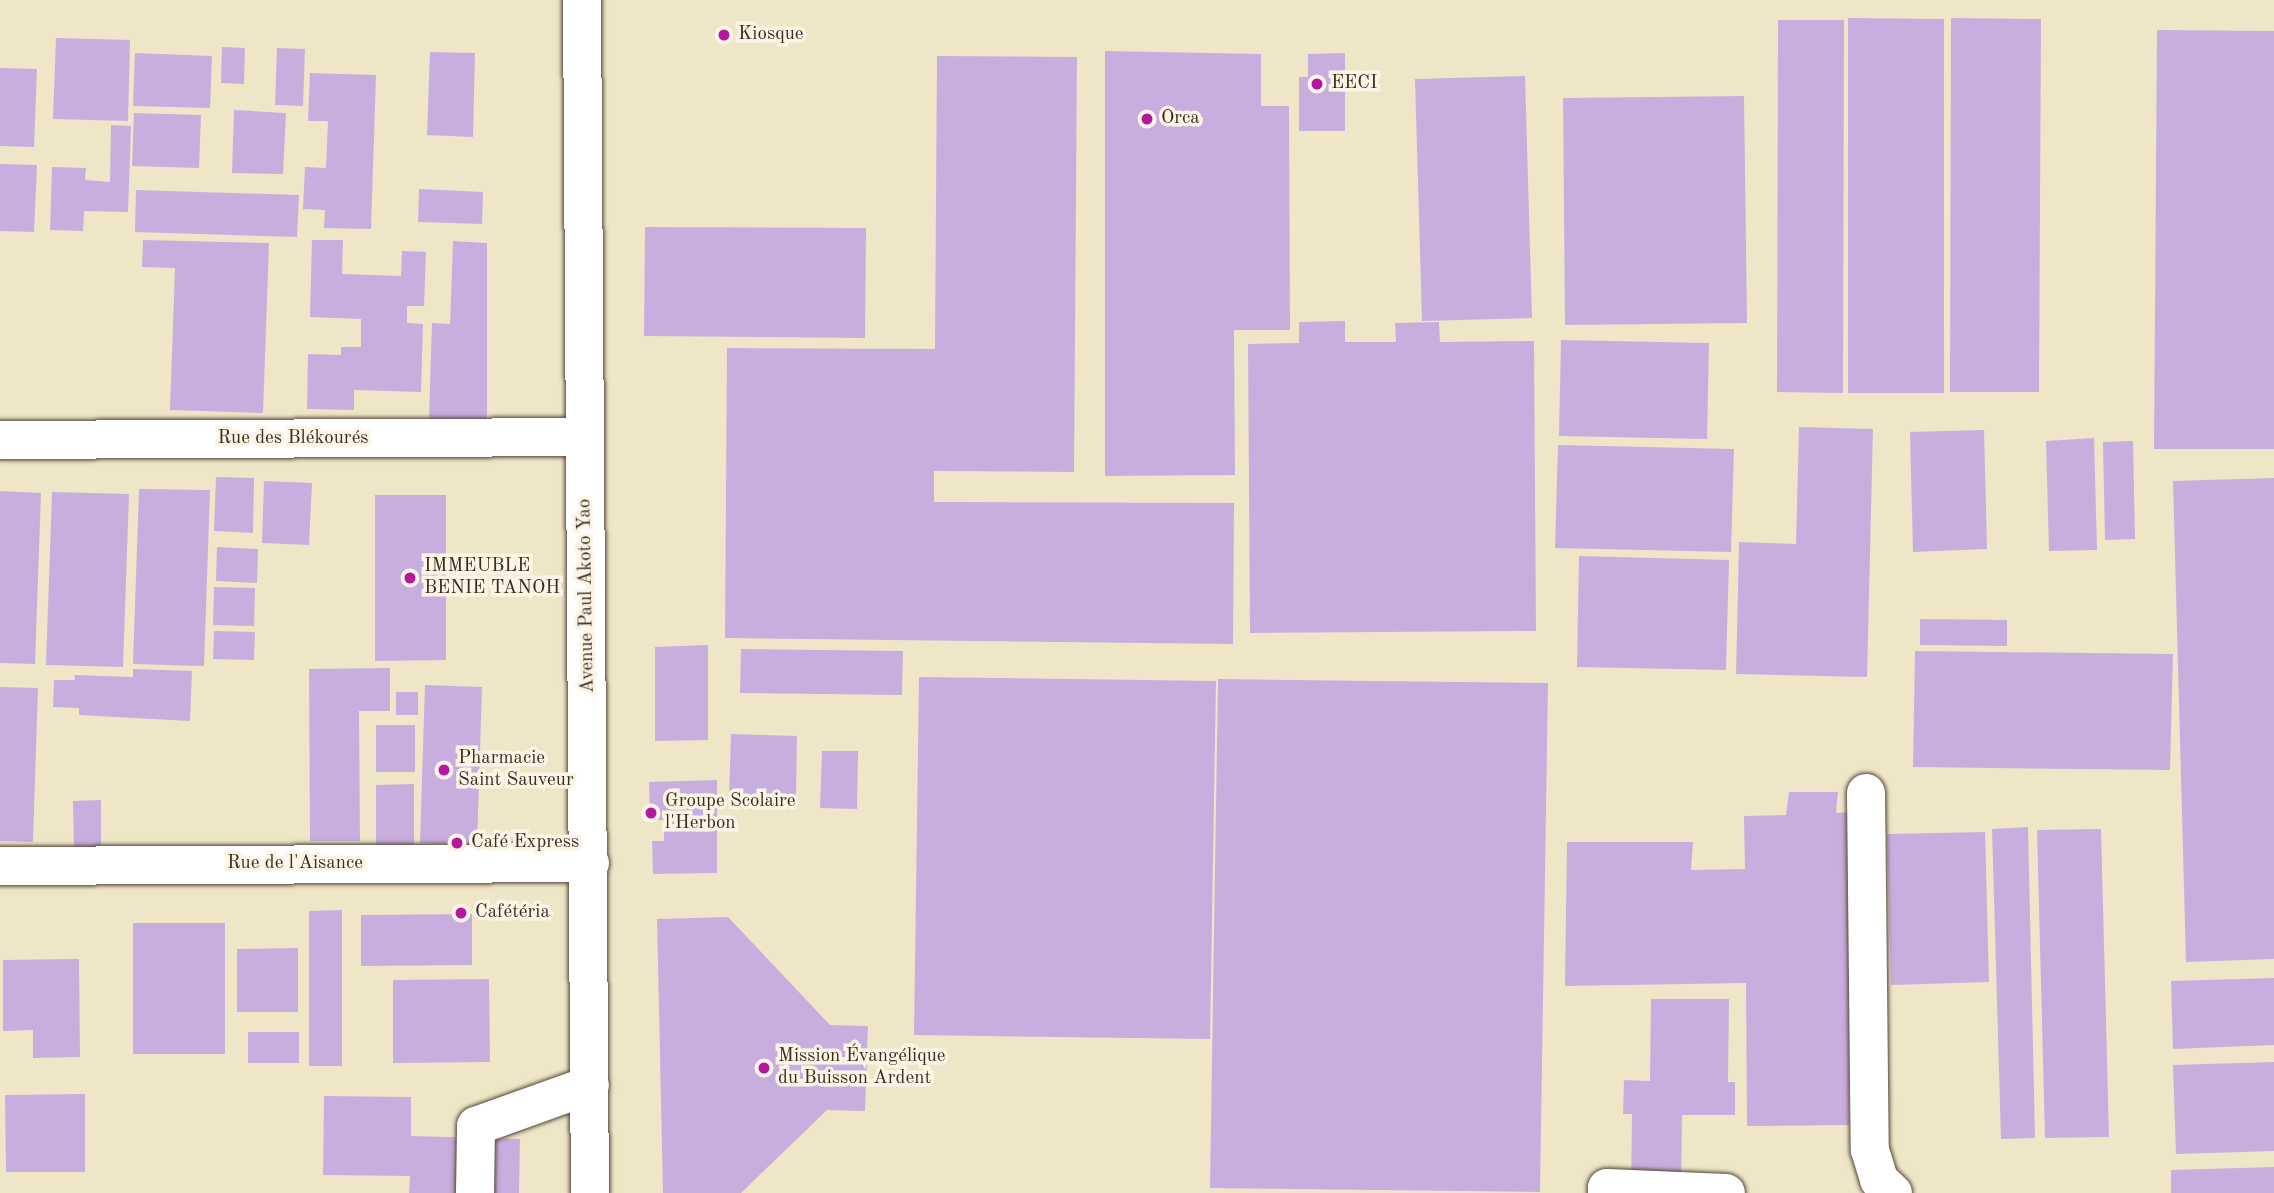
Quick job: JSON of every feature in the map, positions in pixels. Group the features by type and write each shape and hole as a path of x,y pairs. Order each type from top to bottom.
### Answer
{"street":[{"name":"Avenue Paul Akoto Yao","path":"582,0 590,863 590,1193"},
{"name":"Rue des Blékourés","path":"0,440 585,437"},
{"path":"1866,793 1870,1150 1879,1180 1893,1193"},
{"name":"Rue de l'Aisance","path":"0,866 590,863"},
{"path":"475,1193 476,1126 590,1085"},
{"path":"1607,1193 1607,1188 1726,1193"}],"building":[{"path":"1848,18 1944,19 1944,393 1848,393"},
{"path":"1951,18 2041,19 2039,392 1950,392"},
{"path":"1778,20 1844,20 1843,393 1777,392"},
{"path":"2157,30 2274,31 2274,449 2154,449"},
{"path":"56,38 130,40 128,121 53,119"},
{"path":"222,47 245,48 244,84 221,83"},
{"path":"277,48 305,49 303,106 275,105"},
{"path":"1105,51 1261,54 1261,106 1289,106 1290,330 1234,330 1235,475 1105,476"},
{"path":"430,52 475,53 473,137 427,135"},
{"path":"135,53 212,56 210,108 133,106"},
{"path":"1345,53 1345,131 1299,131 1299,77 1308,77 1308,54"},
{"path":"937,56 1077,57 1074,472 934,471 934,502 1234,503 1233,644 725,638 727,348 935,349"},
{"path":"0,68 37,69 34,147 0,146"},
{"path":"310,73 376,75 371,229 324,228 325,210 303,209 305,167 326,168 328,121 308,121"},
{"path":"1525,76 1532,318 1422,321 1415,79"},
{"path":"1744,96 1747,323 1565,325 1563,98"},
{"path":"234,110 286,113 283,174 232,173"},
{"path":"134,113 201,115 199,168 132,166"},
{"path":"111,125 131,126 128,212 84,211 83,231 50,230 52,167 86,168 85,180 110,182"},
{"path":"0,164 37,165 34,232 0,231"},
{"path":"419,189 483,192 482,224 418,222"},
{"path":"136,190 299,195 297,237 135,232"},
{"path":"645,227 866,228 865,338 644,336"},
{"path":"143,240 269,243 263,413 170,410 175,268 142,267"},
{"path":"312,240 343,240 342,274 401,276 402,251 426,252 424,306 407,306 407,323 423,324 421,392 354,390 354,410 307,409 308,354 341,355 341,347 361,347 361,319 310,317"},
{"path":"453,241 487,243 487,420 429,419 432,323 450,324"},
{"path":"1345,321 1345,342 1396,342 1395,323 1439,322 1440,342 1534,341 1536,631 1250,633 1248,344 1299,343 1299,322"},
{"path":"1561,340 1709,343 1707,439 1559,436"},
{"path":"1799,427 1873,429 1867,677 1736,674 1739,542 1796,544"},
{"path":"1984,430 1987,549 1913,552 1910,432"},
{"path":"2094,438 2097,550 2049,551 2046,441"},
{"path":"2133,441 2135,539 2105,540 2103,442"},
{"path":"1558,445 1734,449 1731,552 1555,548"},
{"path":"216,477 254,478 253,533 214,531"},
{"path":"2274,478 2274,959 2186,962 2173,481"},
{"path":"264,481 312,483 309,545 262,543"},
{"path":"139,489 210,490 204,666 133,664"},
{"path":"0,491 41,493 35,664 0,663"},
{"path":"52,492 129,494 123,667 46,665"},
{"name":"IMMEUBLE BENIE TANOH","path":"375,495 446,495 446,660 375,661"},
{"path":"217,547 258,549 257,583 216,581"},
{"path":"1579,556 1729,560 1726,670 1577,667"},
{"path":"214,587 255,588 254,626 213,625"},
{"path":"1920,619 2007,620 2007,646 1920,645"},
{"path":"214,631 255,632 254,660 213,659"},
{"path":"708,645 708,740 655,741 655,647"},
{"path":"741,649 903,651 902,695 740,693"},
{"path":"1915,651 2173,654 2170,770 1913,767"},
{"path":"390,668 390,711 359,711 360,841 310,841 309,669"},
{"path":"133,669 192,671 190,721 79,715 79,708 53,707 54,680 75,680 74,675 133,677"},
{"path":"919,677 1216,681 1210,1039 914,1035"},
{"path":"1218,679 1548,683 1540,1192 1210,1188"},
{"path":"425,685 482,687 477,845 420,843"},
{"path":"0,687 38,688 33,842 0,841"},
{"path":"396,692 418,692 418,715 396,715"},
{"path":"376,725 415,725 415,772 376,772"},
{"path":"731,734 797,736 796,797 729,796"},
{"path":"822,751 858,751 857,809 820,808"},
{"path":"717,780 717,873 653,874 652,841 664,841 664,820 650,820 649,782"},
{"path":"414,784 414,845 376,845 376,785"},
{"path":"1789,792 1838,792 1836,813 1850,812 1849,1125 1747,1126 1746,983 1565,986 1567,842 1693,842 1691,870 1745,869 1744,816 1786,815"},
{"path":"101,800 101,851 74,852 73,801"},
{"path":"2028,827 2035,1138 2001,1139 1992,829"},
{"path":"2101,829 2109,1137 2045,1138 2037,830"},
{"path":"1985,832 1989,982 1891,985 1887,834"},
{"path":"342,910 342,1066 309,1066 309,911"},
{"path":"472,914 472,965 361,966 361,915"},
{"name":"Mission Évangélique du Buisson Ardent","path":"728,917 830,1025 868,1026 865,1111 827,1110 741,1193 663,1193 657,919"},
{"path":"133,923 225,923 225,1054 133,1054"},
{"path":"298,948 298,1012 237,1012 237,949"},
{"path":"79,959 80,1057 33,1058 33,1030 3,1031 3,960"},
{"path":"2274,978 2274,1045 2173,1049 2171,981"},
{"path":"489,979 490,1062 393,1063 393,980"},
{"path":"1651,999 1729,999 1728,1082 1735,1082 1735,1115 1682,1115 1681,1193 1631,1193 1632,1114 1623,1114 1624,1080 1650,1081"},
{"path":"248,1032 299,1032 299,1063 248,1063"},
{"path":"2274,1062 2274,1151 2176,1154 2173,1065"},
{"path":"85,1094 85,1172 6,1172 5,1095"},
{"path":"324,1096 411,1097 411,1136 520,1139 519,1193 409,1193 410,1176 323,1175"},
{"path":"2274,1167 2274,1193 2171,1193 2171,1170"}],"place":[{"name":"Kiosque","path":"724,35"},
{"name":"EECI","path":"1317,84"},
{"name":"Orca","path":"1147,119"},
{"name":"IMMEUBLE BENIE TANOH","path":"410,578"},
{"name":"Pharmacie Saint Sauveur","path":"444,770"},
{"name":"Groupe Scolaire l'Herbon","path":"651,813"},
{"name":"Café Express","path":"457,843"},
{"name":"Cafétéria","path":"461,913"},
{"name":"Mission Évangélique du Buisson Ardent","path":"764,1068"}]}
